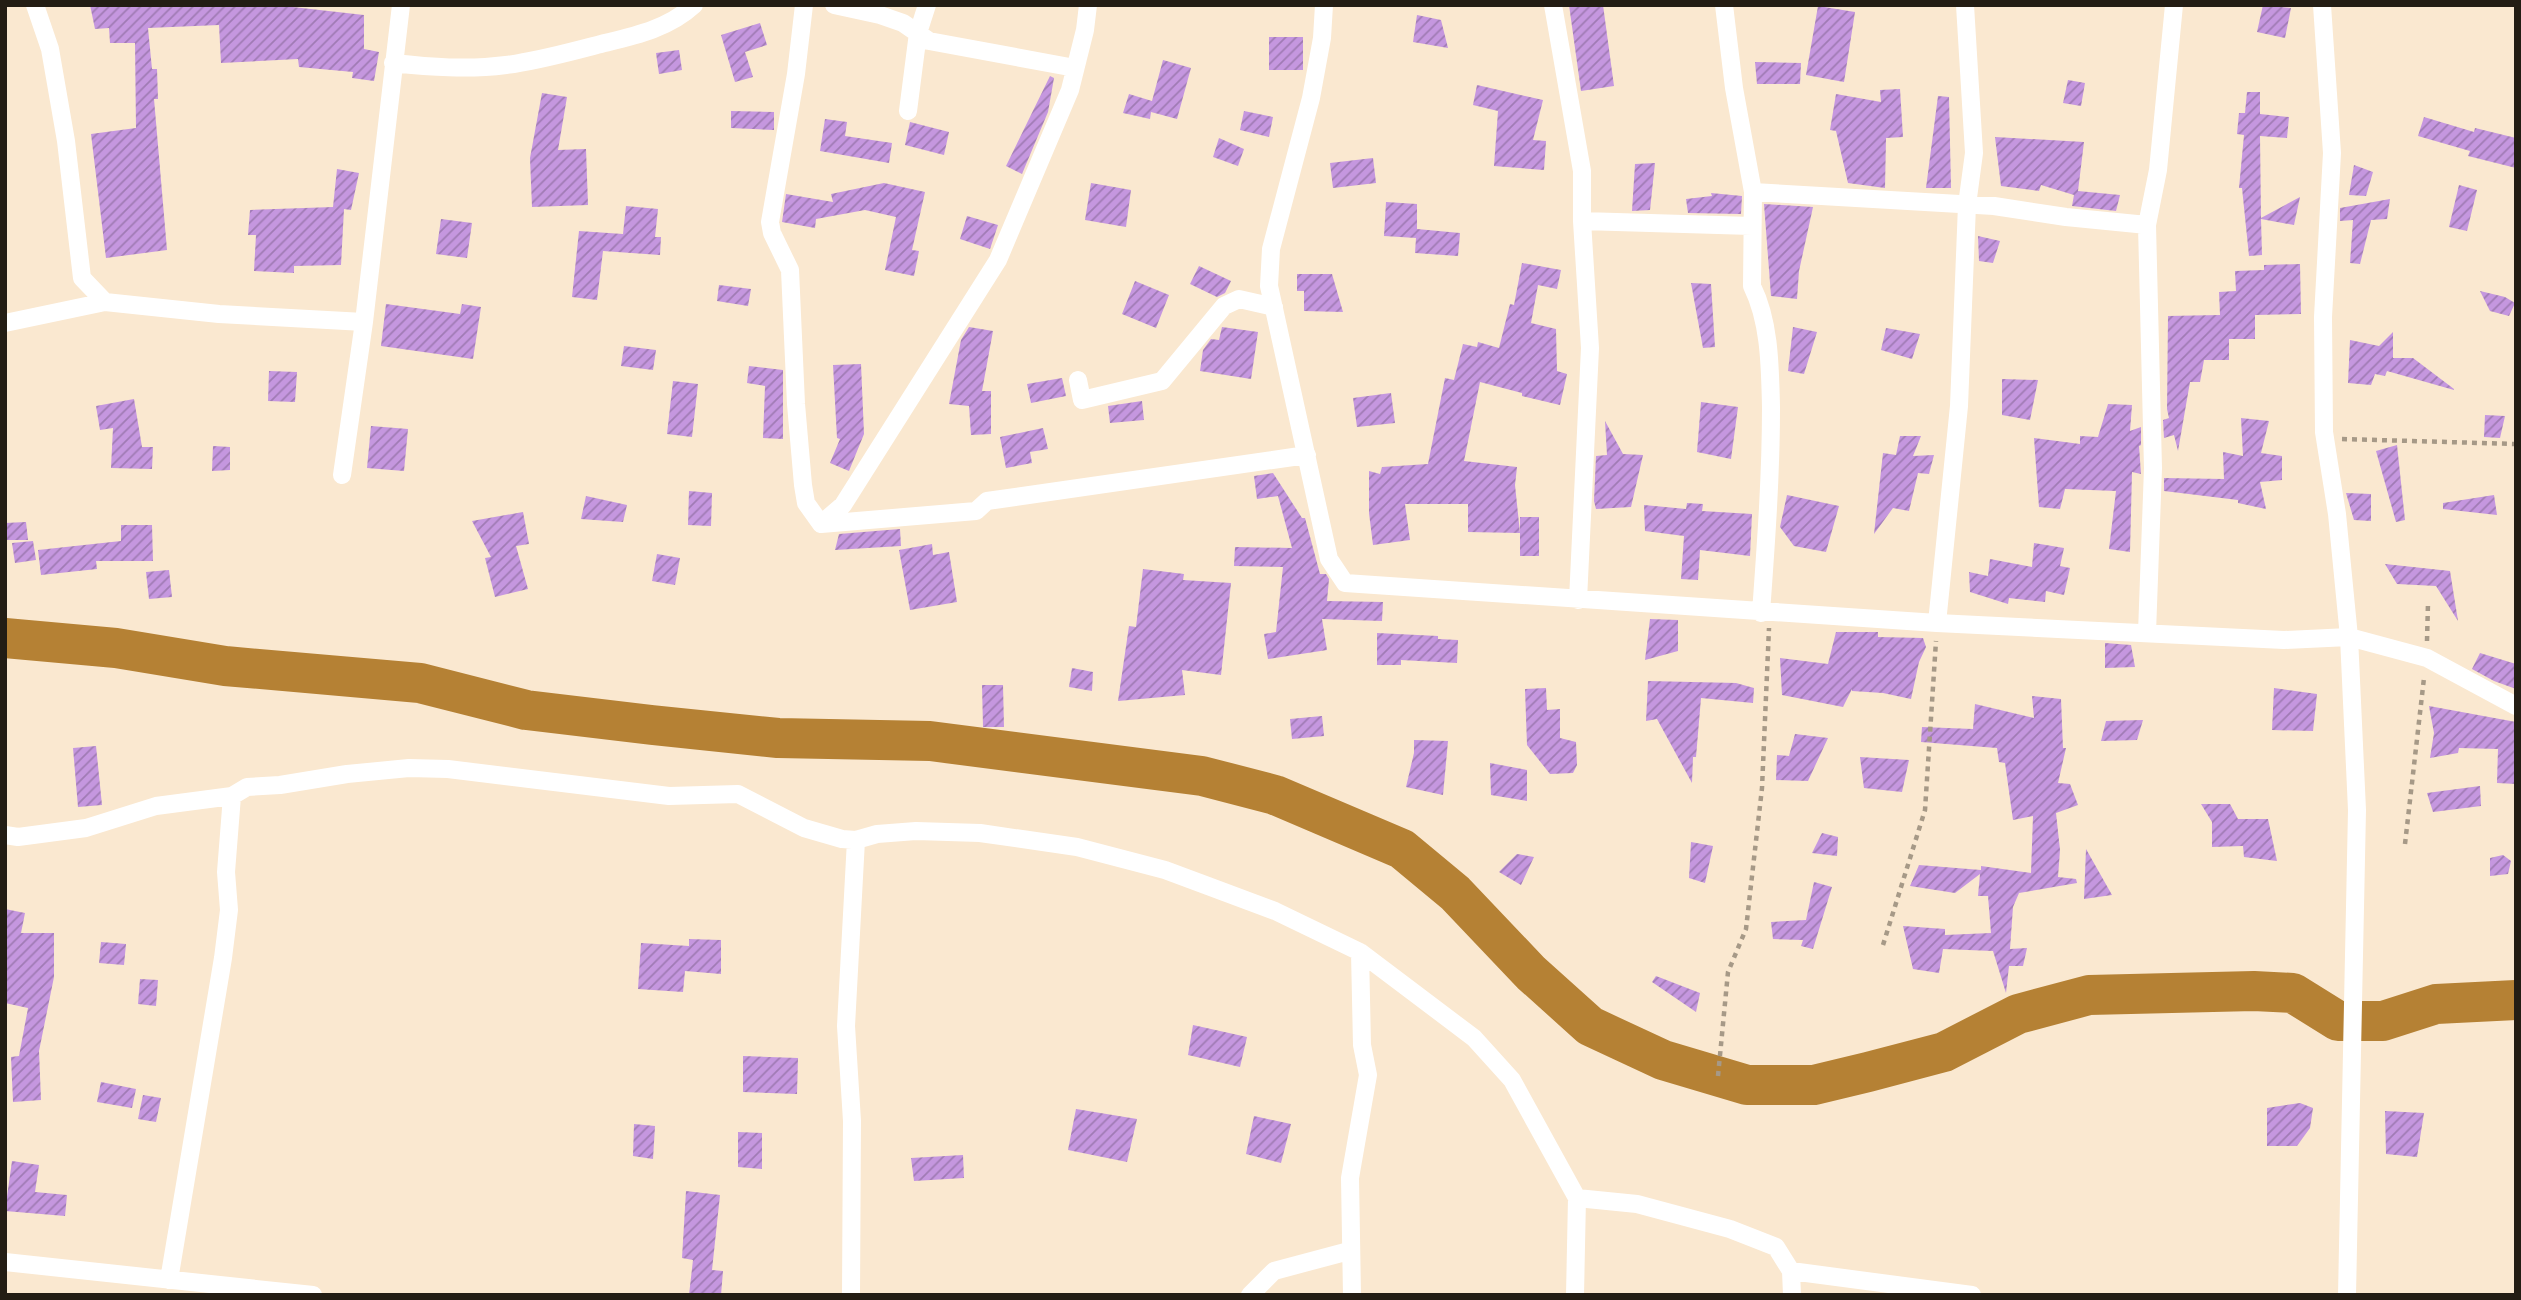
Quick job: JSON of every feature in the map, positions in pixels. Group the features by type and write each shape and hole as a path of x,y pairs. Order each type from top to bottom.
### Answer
{"street":[{"path":"35,5 50,49 55,75 66,141 82,278 105,302"},
{"path":"342,475 364,322 401,5"},
{"path":"393,63 439,68 504,65 550,57 642,34 666,25 694,5"},
{"path":"804,5 796,75 770,222 772,233 780,244 790,270 803,485 806,503 821,524"},
{"path":"834,5 904,23 929,41 1075,68"},
{"path":"908,111 918,33 927,5"},
{"path":"821,524 843,505 998,260 1070,90 1085,30 1088,5"},
{"path":"1324,5 1322,38 1311,98 1270,249 1269,286 1329,559 1345,583 1766,613 2284,640 2349,637 2427,658 2516,706"},
{"path":"1553,5 1582,171 1582,221 1590,348 1578,600"},
{"path":"1724,5 1734,88 1753,192 1752,285 1758,297 1767,341 1770,379 1771,463 1766,613"},
{"path":"1937,622 1959,406 1967,205 1974,153 1965,5"},
{"path":"2147,633 2153,468 2147,225 2158,170 2174,5"},
{"path":"2322,5 2332,153 2323,317 2325,439 2337,514 2349,637 2357,810 2347,1295"},
{"path":"1753,192 1994,206 2147,225"},
{"path":"1582,221 1752,226"},
{"path":"1078,380 1082,400 1162,381 1224,306 1239,299 1273,307"},
{"path":"5,323 105,302 219,314 364,322"},
{"path":"821,524 976,511 987,500 1307,456"},
{"path":"5,835 18,837 86,828 156,806 232,796 247,787 409,768 448,769 668,796 738,794 804,828 842,839 856,840 877,834 916,831 980,833 1077,847 1165,870 1275,911 1360,952 1474,1038 1512,1080 1577,1198 1575,1295"},
{"path":"169,1280 223,958 229,910 226,872 232,796"},
{"path":"852,1295 852,1121 846,1026 856,840"},
{"path":"1352,1295 1349,1251 1350,1178 1368,1075 1362,1045 1360,952"},
{"path":"1577,1198 1637,1204 1730,1229 1776,1247 1791,1271 1792,1295"},
{"path":"1251,1295 1274,1271 1349,1251"},
{"path":"5,1262 313,1295"},
{"path":"1791,1271 1972,1295"}],"path":[{"path":"2325,439 2516,444"},
{"path":"2405,844 2427,658 2428,603"},
{"path":"1718,1076 1728,972 1746,929 1762,788 1766,613"},
{"path":"1883,945 1925,810 1937,622"}],"building":[{"path":"90,5 275,5 364,15 364,49 379,52 374,81 352,78 353,72 299,67 298,59 221,63 219,25 148,28 152,69 157,69 158,99 154,99 167,250 106,258 91,134 136,128 135,43 110,43 109,28 95,29"},
{"path":"1569,5 1603,5 1614,86 1581,91"},
{"path":"2263,5 2291,8 2285,38 2257,32"},
{"path":"1818,6 1855,12 1844,82 1806,75"},
{"path":"1417,15 1441,20 1448,48 1413,42"},
{"path":"760,23 767,45 745,52 753,77 735,82 721,35"},
{"path":"1269,37 1303,37 1303,70 1269,70"},
{"path":"679,50 682,70 659,74 656,53"},
{"path":"1163,60 1191,68 1177,119 1151,112 1150,119 1123,113 1129,94 1152,101"},
{"path":"1755,62 1801,63 1800,84 1757,84"},
{"path":"1050,76 1054,78 1048,112 1022,174 1006,166"},
{"path":"2068,80 2085,83 2081,106 2063,103"},
{"path":"1477,85 1543,100 1533,140 1546,141 1544,170 1494,166 1498,111 1473,105"},
{"path":"1900,89 1903,137 1886,138 1885,188 1848,183 1836,131 1830,130 1836,94 1881,102 1880,90"},
{"path":"2247,92 2260,92 2260,114 2289,117 2287,138 2260,136 2261,218 2300,197 2294,225 2261,219 2262,255 2249,256 2242,188 2239,188 2244,135 2237,134 2239,113 2245,113"},
{"path":"542,93 567,97 558,150 586,149 588,205 532,207 530,158"},
{"path":"1938,96 1949,97 1951,188 1926,188"},
{"path":"731,111 774,112 774,130 731,128"},
{"path":"1244,111 1273,117 1269,137 1240,130"},
{"path":"2424,117 2474,132 2475,128 2516,138 2516,168 2468,156 2470,151 2418,136"},
{"path":"825,119 847,122 845,136 892,143 889,163 820,151"},
{"path":"910,122 949,132 944,155 905,145"},
{"path":"1995,137 2084,142 2078,191 2120,195 2116,211 2072,206 2074,195 2041,185 2039,191 2001,186"},
{"path":"1219,138 1244,149 1238,166 1213,157"},
{"path":"1373,158 1376,183 1333,188 1330,163"},
{"path":"1655,163 1650,210 1632,211 1635,164"},
{"path":"2354,165 2373,172 2366,196 2349,195"},
{"path":"337,169 359,173 351,210 344,209 341,265 294,266 294,273 254,271 256,235 248,235 250,210 333,207"},
{"path":"884,183 925,192 912,250 919,251 914,276 885,270 896,217 865,210 816,219 815,228 782,222 786,194 833,202 831,194"},
{"path":"1091,183 1131,190 1126,227 1085,220"},
{"path":"2459,185 2477,190 2467,231 2449,227"},
{"path":"1711,193 1742,196 1741,214 1688,213 1686,199 1712,196"},
{"path":"2390,199 2387,219 2371,220 2360,264 2350,263 2353,220 2340,221 2340,208"},
{"path":"1386,202 1417,204 1417,229 1460,233 1458,256 1415,253 1416,238 1384,236"},
{"path":"1764,204 1813,207 1799,271 1797,299 1771,296"},
{"path":"626,206 658,209 655,237 661,237 660,255 603,251 597,300 572,297 579,231 623,234"},
{"path":"967,216 998,225 990,249 960,239"},
{"path":"441,219 472,223 467,258 436,254"},
{"path":"1978,236 2000,241 1993,263 1979,261"},
{"path":"1522,263 1561,270 1557,289 1538,285 1531,323 1556,329 1557,371 1567,374 1560,405 1480,382 1464,461 1517,467 1515,485 1520,533 1468,532 1468,504 1405,504 1410,540 1373,545 1369,513 1369,471 1380,474 1382,467 1428,464 1445,378 1454,380 1463,344 1477,347 1478,342 1499,348 1510,304 1514,305"},
{"path":"2300,264 2301,314 2255,315 2255,339 2229,339 2229,360 2204,360 2200,382 2190,382 2178,451 2174,435 2164,438 2163,420 2169,418 2168,316 2220,315 2219,292 2236,291 2235,271 2264,270 2264,265"},
{"path":"1199,266 1231,281 1225,293 1217,297 1190,284"},
{"path":"1297,274 1332,274 1343,312 1304,311 1304,291 1297,291"},
{"path":"1135,281 1169,295 1156,328 1122,314"},
{"path":"1691,283 1711,284 1715,347 1703,348"},
{"path":"719,285 751,289 748,306 717,301"},
{"path":"2480,291 2505,297 2515,303 2509,316 2490,311"},
{"path":"386,304 460,314 462,304 481,307 473,359 381,346"},
{"path":"969,327 993,331 982,391 991,391 991,434 971,435 969,406 949,404 961,340"},
{"path":"1222,327 1258,332 1251,379 1200,371 1203,350 1211,339 1219,340"},
{"path":"1793,327 1817,332 1804,374 1788,371"},
{"path":"1886,328 1920,334 1912,359 1881,350"},
{"path":"2393,332 2393,358 2413,358 2454,390 2387,371 2385,376 2375,374 2371,385 2348,383 2350,340 2379,346"},
{"path":"624,346 656,350 653,370 621,366"},
{"path":"861,364 864,434 849,471 830,463 840,439 837,438 833,365"},
{"path":"749,366 783,370 783,439 763,438 765,386 747,383"},
{"path":"269,371 297,372 295,402 268,401"},
{"path":"1062,378 1066,396 1031,403 1027,384"},
{"path":"2002,379 2038,380 2030,420 2002,415"},
{"path":"673,381 698,384 692,437 667,434"},
{"path":"1391,393 1395,423 1357,427 1353,398"},
{"path":"134,399 142,447 153,447 152,469 111,468 113,428 100,430 96,406"},
{"path":"1142,401 1144,420 1110,423 1108,406"},
{"path":"1701,402 1738,407 1731,459 1697,452"},
{"path":"2108,404 2132,405 2130,431 2141,427 2141,474 2132,472 2130,552 2109,549 2116,491 2065,489 2060,509 2039,507 2034,438 2080,444 2080,436 2098,437"},
{"path":"2485,415 2505,416 2500,438 2484,437"},
{"path":"2241,418 2269,421 2261,453 2282,456 2282,480 2260,482 2266,509 2238,503 2238,500 2164,491 2164,478 2224,479 2223,452 2243,456"},
{"path":"1605,421 1623,454 1643,455 1631,507 1596,509 1596,456 1607,455"},
{"path":"371,426 408,429 404,471 367,468"},
{"path":"1043,428 1048,449 1030,452 1032,463 1006,468 1000,437"},
{"path":"1900,436 1921,436 1913,456 1934,455 1929,474 1918,473 1909,511 1893,508 1874,534 1883,453 1896,455"},
{"path":"2397,445 2405,520 2396,522 2376,451"},
{"path":"213,446 230,447 230,470 212,471"},
{"path":"1273,473 1302,518 1305,518 1320,574 1326,574 1329,579 1327,601 1383,602 1382,621 1322,619 1327,650 1268,659 1264,634 1276,632 1283,567 1234,566 1235,547 1292,548 1278,496 1257,499 1254,476"},
{"path":"689,491 712,493 711,526 688,525"},
{"path":"2346,493 2371,494 2371,521 2354,520"},
{"path":"1787,495 1839,506 1826,552 1794,546 1780,527"},
{"path":"2494,495 2497,515 2443,509 2443,503"},
{"path":"586,496 627,505 623,522 581,519"},
{"path":"1687,503 1703,504 1702,511 1752,514 1750,556 1700,550 1698,580 1681,579 1684,536 1645,531 1644,505 1686,509"},
{"path":"523,512 529,544 516,546 528,589 495,597 485,558 491,557 472,521"},
{"path":"1520,517 1539,517 1539,556 1520,556"},
{"path":"26,522 28,540 5,540 5,523"},
{"path":"121,525 152,525 153,561 96,561 97,569 41,575 38,550 121,541"},
{"path":"900,529 901,546 835,550 839,534"},
{"path":"33,541 36,560 15,563 12,543"},
{"path":"2034,543 2064,548 2060,566 2070,568 2064,595 2046,591 2045,602 2009,598 2008,604 1970,592 1969,572 1988,576 1990,559 2032,567"},
{"path":"932,544 933,555 949,552 957,602 910,610 899,550"},
{"path":"657,554 680,558 675,585 652,581"},
{"path":"2385,564 2450,571 2458,621 2436,586 2397,584"},
{"path":"1143,569 1184,574 1183,580 1231,583 1221,675 1182,670 1185,695 1118,701 1129,626 1136,627"},
{"path":"169,570 172,597 149,599 146,572"},
{"path":"1650,619 1678,620 1678,651 1645,660"},
{"path":"1836,632 1878,632 1878,637 1923,638 1926,647 1919,662 1911,699 1852,689 1843,707 1782,695 1780,658 1828,664"},
{"path":"1377,633 1438,636 1438,639 1458,640 1457,663 1401,660 1401,665 1377,665"},
{"path":"2105,643 2131,645 2135,667 2105,668"},
{"path":"2480,653 2516,664 2516,689 2472,669"},
{"path":"1072,668 1093,672 1092,691 1069,687"},
{"path":"1648,681 1736,683 1754,688 1753,703 1701,698 1692,783 1657,719 1646,721"},
{"path":"982,685 1003,685 1004,727 983,727"},
{"path":"1546,688 1547,710 1560,709 1560,738 1576,742 1577,765 1573,773 1550,774 1527,745 1525,689"},
{"path":"2274,688 2317,694 2313,731 2272,730"},
{"path":"2032,696 2061,699 2063,748 2066,748 2058,783 2070,784 2078,805 2056,813 2060,850 2058,877 2076,879 2077,883 2019,893 2013,907 2010,949 2027,948 2023,966 2009,966 2006,993 1993,951 1943,949 1939,973 1913,969 1903,926 1945,929 1945,935 1991,933 1988,896 1978,896 1980,874 1955,893 1910,886 1919,865 1981,870 1981,866 2031,873 2033,816 2013,820 2005,763 1999,762 1997,748 1921,742 1922,727 1973,729 1975,704 2034,718"},
{"path":"2429,706 2516,722 2516,784 2497,783 2498,749 2459,748 2458,753 2430,758 2434,733"},
{"path":"1322,716 1324,736 1292,739 1290,719"},
{"path":"2143,720 2137,740 2101,741 2106,721"},
{"path":"1795,734 1828,738 1808,781 1776,780 1777,755 1789,756"},
{"path":"1414,740 1448,741 1443,795 1406,787 1414,753"},
{"path":"96,746 102,805 78,807 73,748"},
{"path":"1860,757 1909,760 1902,792 1864,788"},
{"path":"1490,763 1527,770 1527,801 1491,795"},
{"path":"2480,786 2481,806 2433,812 2427,793"},
{"path":"2201,804 2230,804 2238,819 2268,819 2277,861 2244,857 2243,846 2212,847 2212,822"},
{"path":"1822,833 1838,837 1837,856 1812,853"},
{"path":"1691,842 1713,846 1705,883 1689,878"},
{"path":"2086,849 2112,895 2084,899"},
{"path":"1517,854 1534,857 1521,885 1499,872"},
{"path":"2503,855 2511,861 2508,874 2490,876 2490,858"},
{"path":"1814,882 1832,887 1813,949 1801,946 1803,940 1773,939 1771,922 1806,920"},
{"path":"5,909 25,913 21,933 54,933 54,977 39,1051 41,1100 13,1102 11,1057 19,1056 28,1008 5,1003"},
{"path":"689,939 721,940 721,974 685,971 683,992 638,989 641,943 689,946"},
{"path":"101,942 126,944 124,965 99,963"},
{"path":"1656,976 1700,993 1696,1012 1652,982"},
{"path":"140,979 158,980 156,1006 138,1004"},
{"path":"1193,1025 1247,1037 1240,1067 1188,1055"},
{"path":"743,1056 798,1058 797,1094 743,1092"},
{"path":"101,1082 136,1089 132,1108 97,1102"},
{"path":"143,1095 161,1098 156,1122 138,1119"},
{"path":"2300,1103 2313,1108 2310,1128 2297,1146 2267,1146 2267,1108"},
{"path":"1076,1109 1137,1119 1127,1162 1068,1150"},
{"path":"2385,1111 2424,1113 2417,1157 2386,1154"},
{"path":"1254,1116 1291,1124 1281,1163 1246,1154"},
{"path":"634,1124 655,1126 653,1159 633,1156"},
{"path":"738,1132 762,1133 762,1169 738,1167"},
{"path":"963,1155 964,1178 914,1181 911,1158"},
{"path":"12,1161 39,1165 35,1192 67,1195 65,1216 5,1211"},
{"path":"686,1191 720,1195 712,1270 723,1271 721,1295 689,1295 693,1260 682,1258"}],"waterway":[{"path":"5,638 116,648 225,666 420,683 526,710 652,725 778,738 930,741 1202,776 1275,795 1402,849 1455,893 1531,973 1590,1026 1663,1060 1747,1085 1814,1085 1868,1072 1944,1052 2018,1014 2089,995 2254,991 2293,993 2338,1021 2383,1021 2436,1004 2516,1000"}]}
